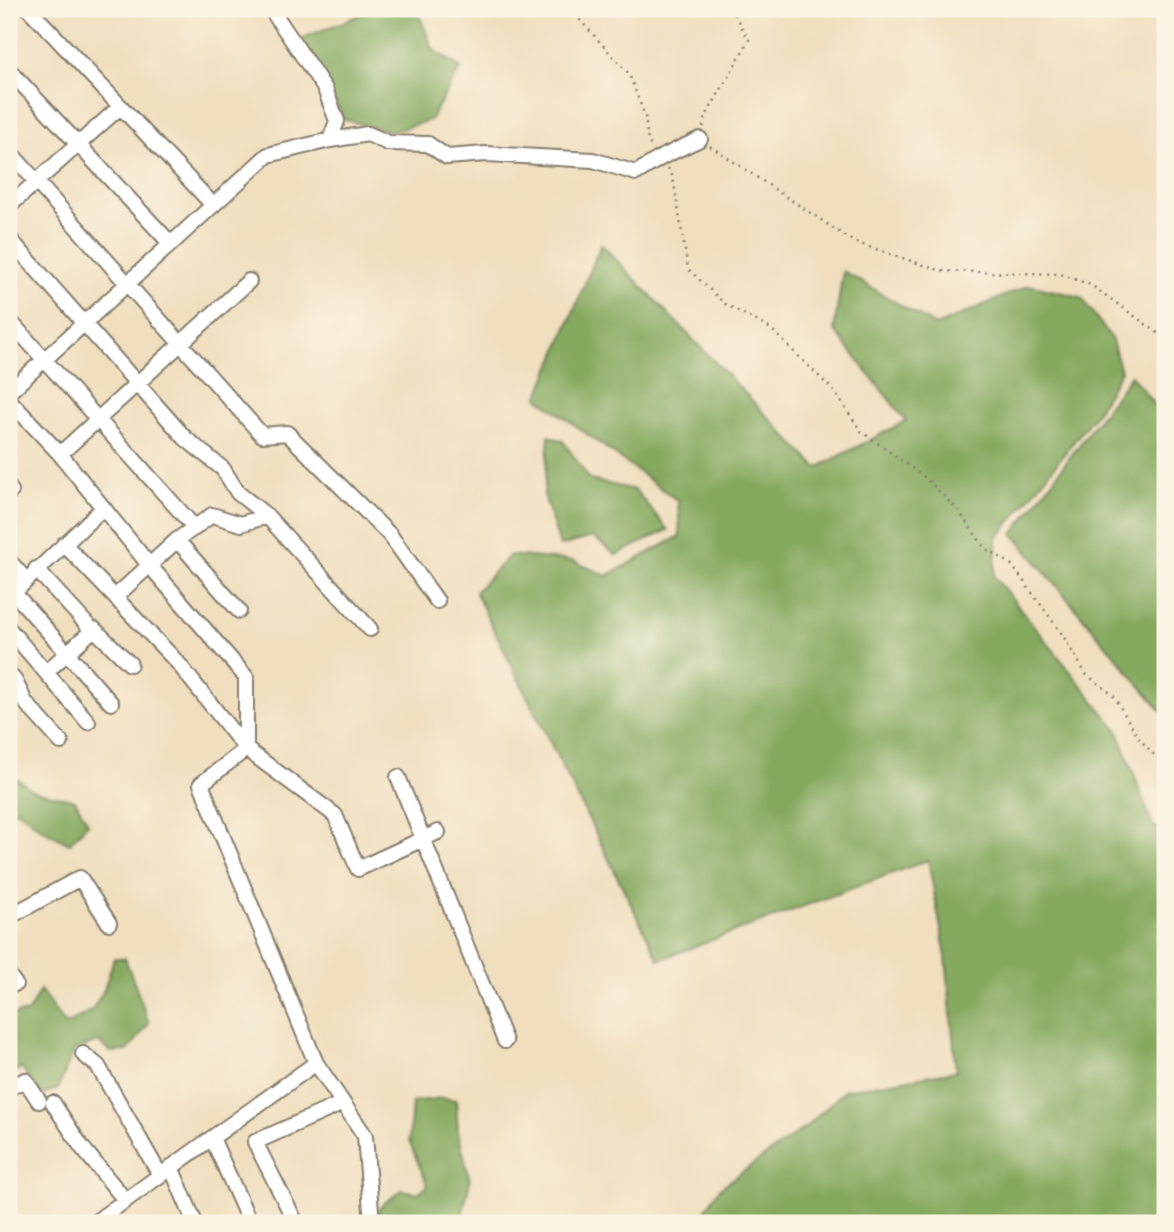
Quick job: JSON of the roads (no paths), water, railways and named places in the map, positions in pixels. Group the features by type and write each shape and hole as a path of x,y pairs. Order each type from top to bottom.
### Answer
{"street":[{"path":"29,9 213,205"},
{"path":"271,9 325,89 337,121 330,140"},
{"path":"9,70 171,244"},
{"path":"9,206 120,107"},
{"path":"9,392 268,155 368,134 388,143 428,144 447,157 486,154 593,160 636,173 700,139"},
{"path":"9,151 262,435 287,433 390,535 437,601"},
{"path":"9,238 185,438 223,469 238,493 267,516 370,629"},
{"path":"60,454 249,281"},
{"path":"9,320 195,528"},
{"path":"9,400 60,454 150,566 246,677 246,749"},
{"path":"103,508 10,592 111,703"},
{"path":"115,597 177,541 212,515 241,524 267,516"},
{"path":"177,541 239,611"},
{"path":"64,544 178,663 246,749 335,814 358,869 438,832"},
{"path":"9,561 26,580"},
{"path":"36,569 92,630"},
{"path":"46,672 94,628 130,664"},
{"path":"9,629 88,722"},
{"path":"9,674 25,702 61,742"},
{"path":"246,749 201,784 316,1063 365,1136 372,1223"},
{"path":"398,777 505,1041"},
{"path":"9,901 16,913 80,878 109,923"},
{"path":"83,1054 98,1066 166,1171 195,1223"},
{"path":"94,1223 111,1218 125,1200 316,1063"},
{"path":"9,1088 25,1080 125,1200"},
{"path":"296,1223 255,1142 343,1103"},
{"path":"212,1138 250,1223"}]}
